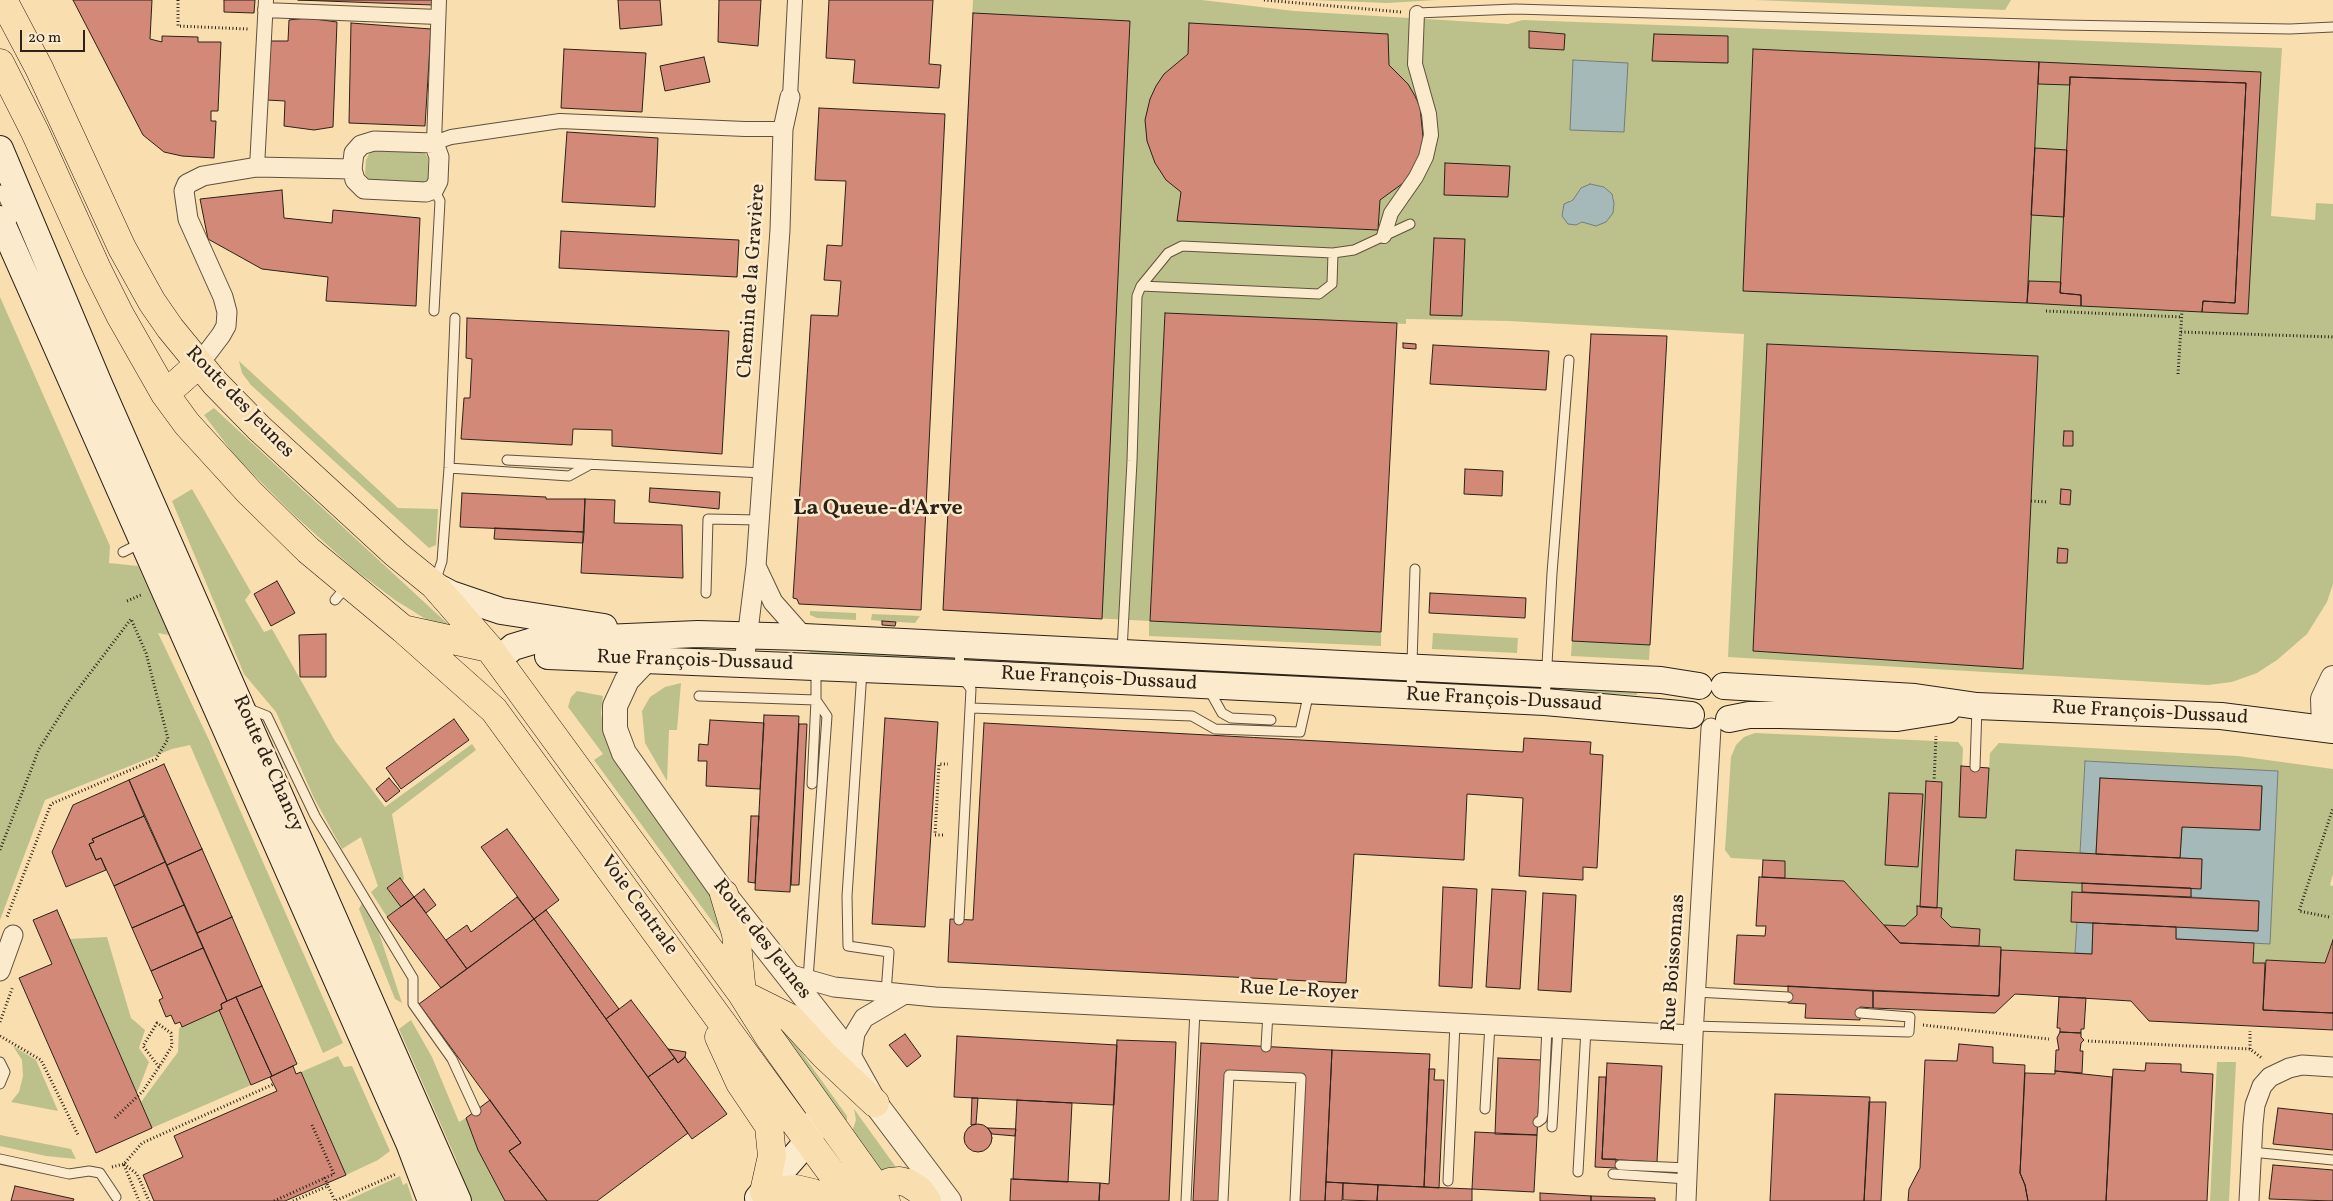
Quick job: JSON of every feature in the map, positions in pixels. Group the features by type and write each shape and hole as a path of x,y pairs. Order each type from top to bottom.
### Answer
{"main road":[{"name":"Route des Jeunes","path":"4,0 40,68 137,278 170,328 199,364 259,428 396,554 434,585 498,653"},
{"path":"0,63 35,132 97,269 165,394 210,450 277,520 341,592 403,629 498,653 492,673 494,710"},
{"name":"Route de Chancy","path":"0,149 60,287 99,384 458,1201"},
{"path":"8,221 140,544 409,1143 431,1201"},
{"path":"165,394 199,364"},
{"name":"Rue François-Dussaud","path":"434,585 466,600 502,611 656,636"},
{"name":"Voie Centrale","path":"403,629 494,710 852,1201"},
{"name":"Rue François-Dussaud","path":"498,653 533,641 698,634 804,636 960,646 1412,668 1504,686 1545,702 1710,721 1749,715 1897,718 1977,706"},
{"name":"Rue François-Dussaud","path":"498,653 641,665 744,664 816,666 1411,696 1504,686 1546,674 1661,680 1711,686 1915,697 1977,706 2222,716 2328,729"},
{"name":"Voie Centrale","path":"498,653 742,994 769,1037 821,1111 874,1197"},
{"path":"1711,686 1732,695 1734,709 1710,721 1688,704 1690,696 1711,686"},
{"path":"724,894 736,934 742,994 790,1018 824,1055 875,1103"},
{"path":"693,981 740,1083 769,1126 773,1144 772,1156 760,1196"},
{"path":"760,1196 808,1141 821,1111"},
{"path":"874,1197 890,1182 906,1182 919,1190 927,1201"},
{"path":"760,1196 796,1189 823,1198"}],"street":[{"path":"439,0 434,143 438,157 438,181 434,189 426,192 364,189 355,180 352,169 354,152 361,145 374,140 434,143 451,137 560,121 745,130 784,129"},
{"name":"Chemin de la Gravière","path":"744,664 756,566 780,230 784,129 790,97 796,0"},
{"path":"256,167 265,5 438,17"},
{"path":"1384,236 1391,213 1422,166 1430,140 1429,114 1415,64 1416,13"},
{"path":"199,364 226,326 227,312 224,297 188,219 184,191 187,184 203,176 256,167 352,169"},
{"name":"Chemin de la Gravière","path":"756,566 773,602 804,636"},
{"name":"Route des Jeunes","path":"641,665 622,687 617,700 614,717 617,739 642,780 724,894 798,977 851,1060 875,1103 949,1201"},
{"path":"2328,729 2323,699 2333,678"},
{"name":"Rue Boissonnas","path":"1686,1201 1693,1030 1710,721"},
{"path":"0,971 9,928"},
{"name":"Rue Le-Royer","path":"798,977 834,986 894,994 1586,1029 1693,1030"},
{"path":"851,1060 853,1041 859,1024 894,994"},
{"path":"2249,1201 2252,1124 2258,1094 2262,1086 2280,1071 2302,1065 2333,1067"}],"lane":[{"path":"1416,13 1515,8 2072,25 2290,29 2333,27"},
{"path":"434,189 440,201 434,311"},
{"path":"0,190 8,221"},
{"path":"1122,653 1132,461 1137,296 1141,286 1168,253 1182,246 1333,254 1354,250 1410,224"},
{"path":"1141,286 1320,294 1332,284 1333,254"},
{"path":"434,585 442,561 449,468 455,318"},
{"path":"1545,702 1552,573 1569,360"},
{"path":"506,460 763,473"},
{"path":"449,468 569,476 591,464"},
{"path":"706,593 708,519 759,520"},
{"path":"1411,696 1415,570"},
{"path":"959,920 971,689 959,673 960,646"},
{"path":"812,784 816,666"},
{"path":"862,669 847,896 848,946 889,952 894,994"},
{"path":"1206,686 1222,713 1231,718 1271,720"},
{"path":"970,708 1192,716 1215,729 1300,732 1309,691"},
{"path":"699,696 816,700"},
{"path":"798,977 827,716 816,700"},
{"path":"241,706 267,716 315,816 413,978 413,1004 452,1059 476,1111"},
{"path":"1975,767 1977,706"},
{"path":"1696,992 1788,997"},
{"path":"1186,1201 1195,1010"},
{"path":"1266,1047 1268,1013"},
{"path":"1693,1030 1909,1032 1910,1017 1860,1013"},
{"path":"1448,1181 1455,1023"},
{"path":"1485,1109 1490,1024"},
{"path":"1538,1122 1542,1119 1543,1113 1552,1027"},
{"path":"1552,1027 1552,1127"},
{"path":"1578,1172 1586,1029"},
{"path":"0,1062 5,1072 0,1084"},
{"path":"1223,1201 1229,1075 1301,1078 1295,1201"},
{"path":"2251,1152 2333,1160"},
{"path":"0,1159 69,1174 89,1172 100,1174 116,1197"},
{"path":"1620,1165 1688,1173"},
{"path":"1613,1174 1688,1173"}],"path":[{"path":"178,0 178,26 264,30"},
{"path":"1264,0 1416,13"},
{"path":"2046,311 2182,317"},
{"path":"2178,374 2182,311"},
{"path":"2181,332 2333,337"},
{"path":"2031,501 2048,502"},
{"path":"0,850 39,749 69,701 132,619 146,653 168,739 156,759 51,804 9,928"},
{"path":"1934,782 1936,736"},
{"path":"943,835 935,835 939,764 948,764"},
{"path":"2329,917 2299,911 2333,808"},
{"path":"115,1118 143,1091 159,1067 172,1046 171,1033 157,1023 143,1046 159,1067"},
{"path":"1910,1024 2049,1039"},
{"path":"2250,1031 2250,1049"},
{"path":"0,1036 41,1060 78,1135"},
{"path":"2088,1041 2250,1049 2280,1071"},
{"path":"89,1172 124,1164 142,1143 274,1084"},
{"path":"274,1201 334,1174 312,1125"},
{"path":"124,1164 139,1201"},
{"path":"124,1164 138,1174 149,1201"},
{"path":"324,1178 335,1201 394,1175"},
{"path":"292,1201 328,1186"}],"green space":[{"path":"973,0 1202,0 1294,11 1508,24 1523,20 2282,48 2271,216 2315,220 2316,203 2333,204 2333,584 2327,602 2307,634 2277,660 2257,673 2232,682 2208,685 1728,657 1744,334 1509,321 1406,319 1406,324 1165,313 1150,621 1381,632 1381,646 1149,636 1149,621 943,610","holes":["1590,184 1605,187 1614,199 1579,224 1568,224 1570,200 1573,200 1581,188"]},
{"path":"1312,0 1437,0 1387,3"},
{"path":"1755,0 2011,0 2005,10"},
{"path":"376,149 418,150 425,153 428,158 428,180 422,185 373,184 365,174 366,160 369,154"},
{"path":"0,297 110,546 109,563 138,566 169,635 158,633 209,740 343,1043 323,1053 190,745 172,749 45,800 0,920"},
{"path":"239,361 398,508 438,509 436,545 429,548 251,385 242,373"},
{"path":"214,408 449,625 445,631 395,600 354,569 293,514 236,457 204,415"},
{"path":"192,489 251,592 245,600 264,632 272,629 335,741 385,807 472,744 476,750 392,814 404,879 402,881 400,878 387,888 401,907 387,917 371,892 378,886 361,837 342,849 314,798 276,712 244,674 172,501"},
{"path":"810,611 856,613 856,620 817,618 810,615"},
{"path":"872,614 920,616 915,623 871,620"},
{"path":"1433,633 1518,638 1517,653 1432,649"},
{"path":"1572,641 1650,645 1649,660 1571,656"},
{"path":"810,650 937,656 937,661 809,656"},
{"path":"1004,660 1382,679 1382,681 1004,664"},
{"path":"681,683 677,730 669,730 667,781 645,743 642,711 650,697 665,687"},
{"path":"1566,687 1637,689 1637,695 1567,692"},
{"path":"577,691 603,696 601,713 605,736 708,889 726,929 720,932 594,760 603,754 568,707 571,697"},
{"path":"1755,733 1958,742 1963,748 1960,817 1986,818 1990,753 1999,743 2238,756 2333,769 2333,874 2330,885 2333,886 2333,940 2325,963 2266,960 2265,963 2253,963 2254,943 2270,943 2278,771 2085,761 2080,853 2016,850 2014,879 2082,883 2082,892 2072,892 2077,922 2075,953 2001,950 2001,947 1979,946 1980,929 1951,927 1941,917 1942,908 1937,908 1941,782 1926,781 1920,907 1917,907 1917,915 1905,926 1884,925 1844,881 1785,878 1785,861 1731,858 1725,850 1731,757 1736,745 1744,737"},
{"path":"362,903 376,924 402,1003 395,999 359,909"},
{"path":"107,937 131,1018 145,1030 139,1048 149,1062 137,1093 69,939"},
{"path":"219,1010 251,1085 152,1128 141,1102 178,1052 179,1028"},
{"path":"411,1020 432,1057 459,1122 466,1118 478,1150 505,1201 471,1201 456,1159 399,1029"},
{"path":"781,1024 847,1116 847,1120 844,1122 777,1025"},
{"path":"13,1046 36,1060 58,1111 11,1102 19,1092 23,1076 22,1060"},
{"path":"338,1056 344,1067 352,1066 390,1151 378,1160 346,1175 301,1072"},
{"path":"2217,1062 2236,1062 2229,1201 2210,1201"},
{"path":"854,1109 898,1170 879,1170 852,1132 856,1120"},
{"path":"0,1135 71,1149 76,1159 46,1156 0,1146"},
{"path":"400,1176 403,1185 407,1183 413,1201 346,1201"}],"shaded area":[{"path":"1573,60 1628,63 1624,132 1570,130"},
{"path":"1590,184 1604,187 1612,194 1614,203 1613,213 1606,222 1596,226 1582,222 1576,225 1568,224 1562,216 1564,204 1573,200 1581,188"},
{"path":"2085,761 2278,771 2270,944 2176,939 2176,927 2258,931 2259,901 2191,897 2191,888 2201,888 2202,859 2180,858 2182,827 2260,830 2262,786 2100,778 2096,854 2080,853"},
{"path":"2077,922 2093,923 2092,954 2075,953"}],"building":[{"path":"73,0 152,0 150,39 162,42 162,36 198,37 198,42 221,42 218,111 211,111 211,121 216,121 214,158 182,156 164,152 143,135"},
{"path":"224,0 255,0 254,13 224,12"},
{"path":"298,0 433,0 433,5"},
{"path":"618,0 660,0 662,25 620,29"},
{"path":"719,0 761,0 758,46 718,42"},
{"path":"829,0 933,0 929,64 941,65 939,88 853,83 855,60 826,58"},
{"path":"973,13 1130,21 1102,619 943,610"},
{"path":"307,18 337,22 333,127 314,130 284,126 285,101 267,100 271,41 288,41 289,20"},
{"path":"351,23 431,29 425,126 349,123"},
{"path":"1189,23 1388,34 1389,65 1408,84 1415,96 1420,107 1423,137 1421,153 1406,181 1380,200 1378,230 1177,221 1181,192 1166,180 1155,163 1147,141 1145,120 1150,99 1156,86 1164,74 1188,54"},
{"path":"1529,31 1565,34 1564,50 1529,48"},
{"path":"1654,34 1728,36 1728,63 1652,61"},
{"path":"564,49 646,53 642,112 561,108"},
{"path":"1753,49 2039,62 2027,303 1743,291"},
{"path":"704,57 710,82 665,91 660,66"},
{"path":"2039,62 2261,72 2248,314 2202,312 2203,301 2235,303 2246,83 2070,77 2070,85 2038,84"},
{"path":"2070,77 2246,83 2235,303 2203,301 2202,312 2081,306 2081,295 2060,293"},
{"path":"819,108 945,114 921,610 799,604 797,599 793,598 811,315 838,316 841,281 824,280 827,245 842,246 846,181 815,180"},
{"path":"567,132 658,138 655,207 562,202"},
{"path":"2035,148 2067,150 2064,217 2031,215"},
{"path":"1445,163 1510,166 1508,197 1444,195"},
{"path":"282,190 284,218 332,223 333,210 420,218 416,306 326,301 328,277 262,269 208,239 200,199"},
{"path":"561,231 739,240 737,277 559,268"},
{"path":"1434,238 1465,239 1462,316 1430,315"},
{"path":"2029,281 2061,282 2060,293 2081,295 2081,306 2027,303"},
{"path":"1165,313 1397,323 1381,632 1150,621"},
{"path":"467,318 729,331 722,454 612,446 612,430 573,429 572,445 461,439 464,398 470,398 472,359 466,358"},
{"path":"1591,334 1667,336 1650,645 1572,641"},
{"path":"1403,343 1416,344 1416,349 1403,348"},
{"path":"1767,344 2038,356 2023,669 1753,651"},
{"path":"1433,345 1549,351 1546,390 1430,384"},
{"path":"2064,431 2073,431 2073,446 2063,446"},
{"path":"1465,469 1503,471 1502,496 1464,494"},
{"path":"650,488 720,492 719,509 649,502"},
{"path":"2061,489 2071,490 2070,505 2060,504"},
{"path":"462,493 546,497 546,499 585,499 584,532 460,527"},
{"path":"585,499 615,500 614,523 682,525 683,578 581,573"},
{"path":"495,528 584,532 583,543 494,539"},
{"path":"2058,548 2068,549 2067,563 2057,563"},
{"path":"277,581 295,613 271,626 254,594"},
{"path":"1430,593 1526,598 1525,618 1429,613"},
{"path":"882,621 896,622 895,626 882,625"},
{"path":"326,634 326,677 300,677 299,635"},
{"path":"764,715 799,716 790,892 755,890"},
{"path":"885,718 938,722 925,927 872,924"},
{"path":"454,719 469,740 401,789 386,768"},
{"path":"710,720 764,723 760,789 706,786 707,761 698,761 699,744 708,745"},
{"path":"984,723 1523,752 1524,738 1591,742 1590,754 1603,755 1597,868 1583,867 1583,880 1519,876 1523,798 1467,794 1464,860 1354,854 1346,983 948,962 950,919 973,920"},
{"path":"799,724 807,724 799,885 791,885"},
{"path":"164,764 202,849 167,865 129,780"},
{"path":"1961,766 1989,768 1986,818 1959,817"},
{"path":"389,778 400,791 386,802 376,789"},
{"path":"2100,778 2262,786 2260,830 2182,827 2180,858 2096,854"},
{"path":"129,780 144,816 92,839 94,842 89,844 96,860 101,858 106,870 66,887 52,852 73,805"},
{"path":"1926,781 1942,782 1937,908 1920,907"},
{"path":"1889,793 1923,794 1918,867 1885,865"},
{"path":"144,816 165,862 114,886 101,858 96,860 89,844 94,842 92,839"},
{"path":"751,816 759,816 755,883 748,882"},
{"path":"507,829 559,900 534,919 481,847"},
{"path":"202,849 232,917 197,933 167,865"},
{"path":"2016,850 2202,859 2201,889 2014,880"},
{"path":"1763,860 1785,861 1785,878 1762,877"},
{"path":"165,862 184,905 132,928 114,886"},
{"path":"1759,877 1844,881 1900,943 2001,947 1999,996 1734,984 1737,935 1765,936 1766,926 1756,926"},
{"path":"400,878 414,897 401,907 387,888"},
{"path":"2082,883 2191,888 2191,897 2082,892"},
{"path":"1443,887 1477,889 1472,988 1439,986"},
{"path":"424,889 436,905 426,913 414,897"},
{"path":"1492,889 1526,891 1520,989 1486,987"},
{"path":"2072,892 2259,901 2258,931 2071,922"},
{"path":"1543,893 1576,895 1571,992 1538,990"},
{"path":"414,897 467,969 441,988 387,917"},
{"path":"517,897 534,919 467,969 446,940 467,925 471,932"},
{"path":"184,905 203,948 151,971 132,928"},
{"path":"1917,906 1942,908 1941,917 1951,927 1980,929 1979,946 1900,943 1884,925 1905,926 1917,915"},
{"path":"57,910 152,1128 96,1153 19,978 52,964 33,920"},
{"path":"546,910 619,1009 606,1019 534,919"},
{"path":"232,917 262,986 227,1001 197,933"},
{"path":"534,919 688,1133 597,1201 547,1201 509,1151 521,1143 419,1004"},
{"path":"2093,923 2176,927 2176,939 2254,943 2253,963 2265,963 2263,1010 2333,1013 2333,1030 2149,1021 2131,1001 2015,994 1995,1013 1873,1008 1873,991 1999,996 2001,950 2092,954"},
{"path":"2333,940 2333,1013 2263,1010 2266,960 2325,963"},
{"path":"203,948 227,1001 221,1004 222,1009 182,1027 180,1022 175,1024 171,1015 166,1017 159,1000 163,998 151,971"},
{"path":"262,986 297,1064 272,1076 236,997"},
{"path":"1788,986 1873,991 1873,1008 1860,1007 1860,1020 1805,1018 1806,1004 1788,1003"},
{"path":"236,997 272,1076 251,1085 219,1010 222,1009 221,1004"},
{"path":"2059,997 2086,998 2084,1029 2081,1029 2081,1033 2060,1032 2060,1028 2057,1028"},
{"path":"631,1000 675,1058 648,1077 606,1019"},
{"path":"2060,1032 2081,1033 2081,1037 2084,1040 2081,1043 2080,1051 2083,1051 2082,1073 2055,1071 2056,1050 2059,1050 2057,1038"},
{"path":"905,1034 921,1056 907,1067 889,1045"},
{"path":"957,1036 1117,1045 1114,1105 954,1097"},
{"path":"1117,1040 1176,1042 1169,1201 1099,1201 1100,1183 1109,1184"},
{"path":"1201,1043 1332,1050 1325,1201 1295,1201 1301,1078 1229,1075 1223,1201 1193,1201"},
{"path":"1959,1044 1993,1047 1993,1063 2025,1065 2020,1173 2025,1185 2028,1201 1908,1201 1909,1189 1920,1168 1925,1060 1957,1061"},
{"path":"668,1049 686,1052 685,1057 678,1063"},
{"path":"1332,1050 1430,1054 1424,1187 1326,1182"},
{"path":"685,1057 727,1114 692,1139 648,1077 675,1058 678,1063"},
{"path":"1498,1058 1541,1060 1537,1135 1495,1134"},
{"path":"1607,1063 1662,1066 1657,1162 1602,1159"},
{"path":"2146,1063 2181,1064 2181,1072 2213,1074 2207,1201 2106,1201 2113,1069 2145,1071"},
{"path":"293,1066 296,1074 301,1072 346,1175 285,1201 154,1201 143,1175 183,1157 174,1136 277,1091 270,1077"},
{"path":"1429,1069 1435,1069 1434,1080 1444,1080 1439,1188 1424,1187"},
{"path":"2055,1071 2112,1077 2106,1201 2028,1201 2025,1185 2020,1173 2025,1073 2055,1074"},
{"path":"1599,1077 1606,1077 1602,1159 1616,1159 1616,1168 1595,1167"},
{"path":"1775,1094 1870,1097 1864,1201 1770,1201"},
{"path":"972,1098 978,1098 976,1124 971,1125"},
{"path":"490,1100 521,1143 509,1151 547,1201 505,1201 478,1150 466,1118"},
{"path":"1017,1100 1072,1103 1068,1182 1013,1179"},
{"path":"1869,1102 1886,1102 1881,1201 1864,1201"},
{"path":"2278,1108 2333,1114 2333,1150 2273,1144"},
{"path":"978,1124 988,1128 992,1138 988,1148 978,1152 968,1148 964,1138 968,1128"},
{"path":"988,1128 1016,1129 1015,1136 992,1134"},
{"path":"1475,1132 1537,1135 1534,1192 1472,1189"},
{"path":"2273,1165 2333,1170 2333,1201 2269,1199"},
{"path":"1011,1179 1100,1183 1099,1201 1010,1201"},
{"path":"1326,1182 1343,1183 1342,1201 1325,1201"},
{"path":"1343,1183 1378,1185 1377,1201 1343,1200"},
{"path":"1378,1185 1472,1189 1472,1201 1377,1201"},
{"path":"15,1186 74,1199 73,1201 11,1201"},
{"path":"1540,1193 1591,1196 1591,1201 1540,1201"},
{"path":"1591,1196 1655,1198 1655,1201 1591,1201"}],"district":[{"name":"La Queue-d'Arve","path":"878,510"}]}
